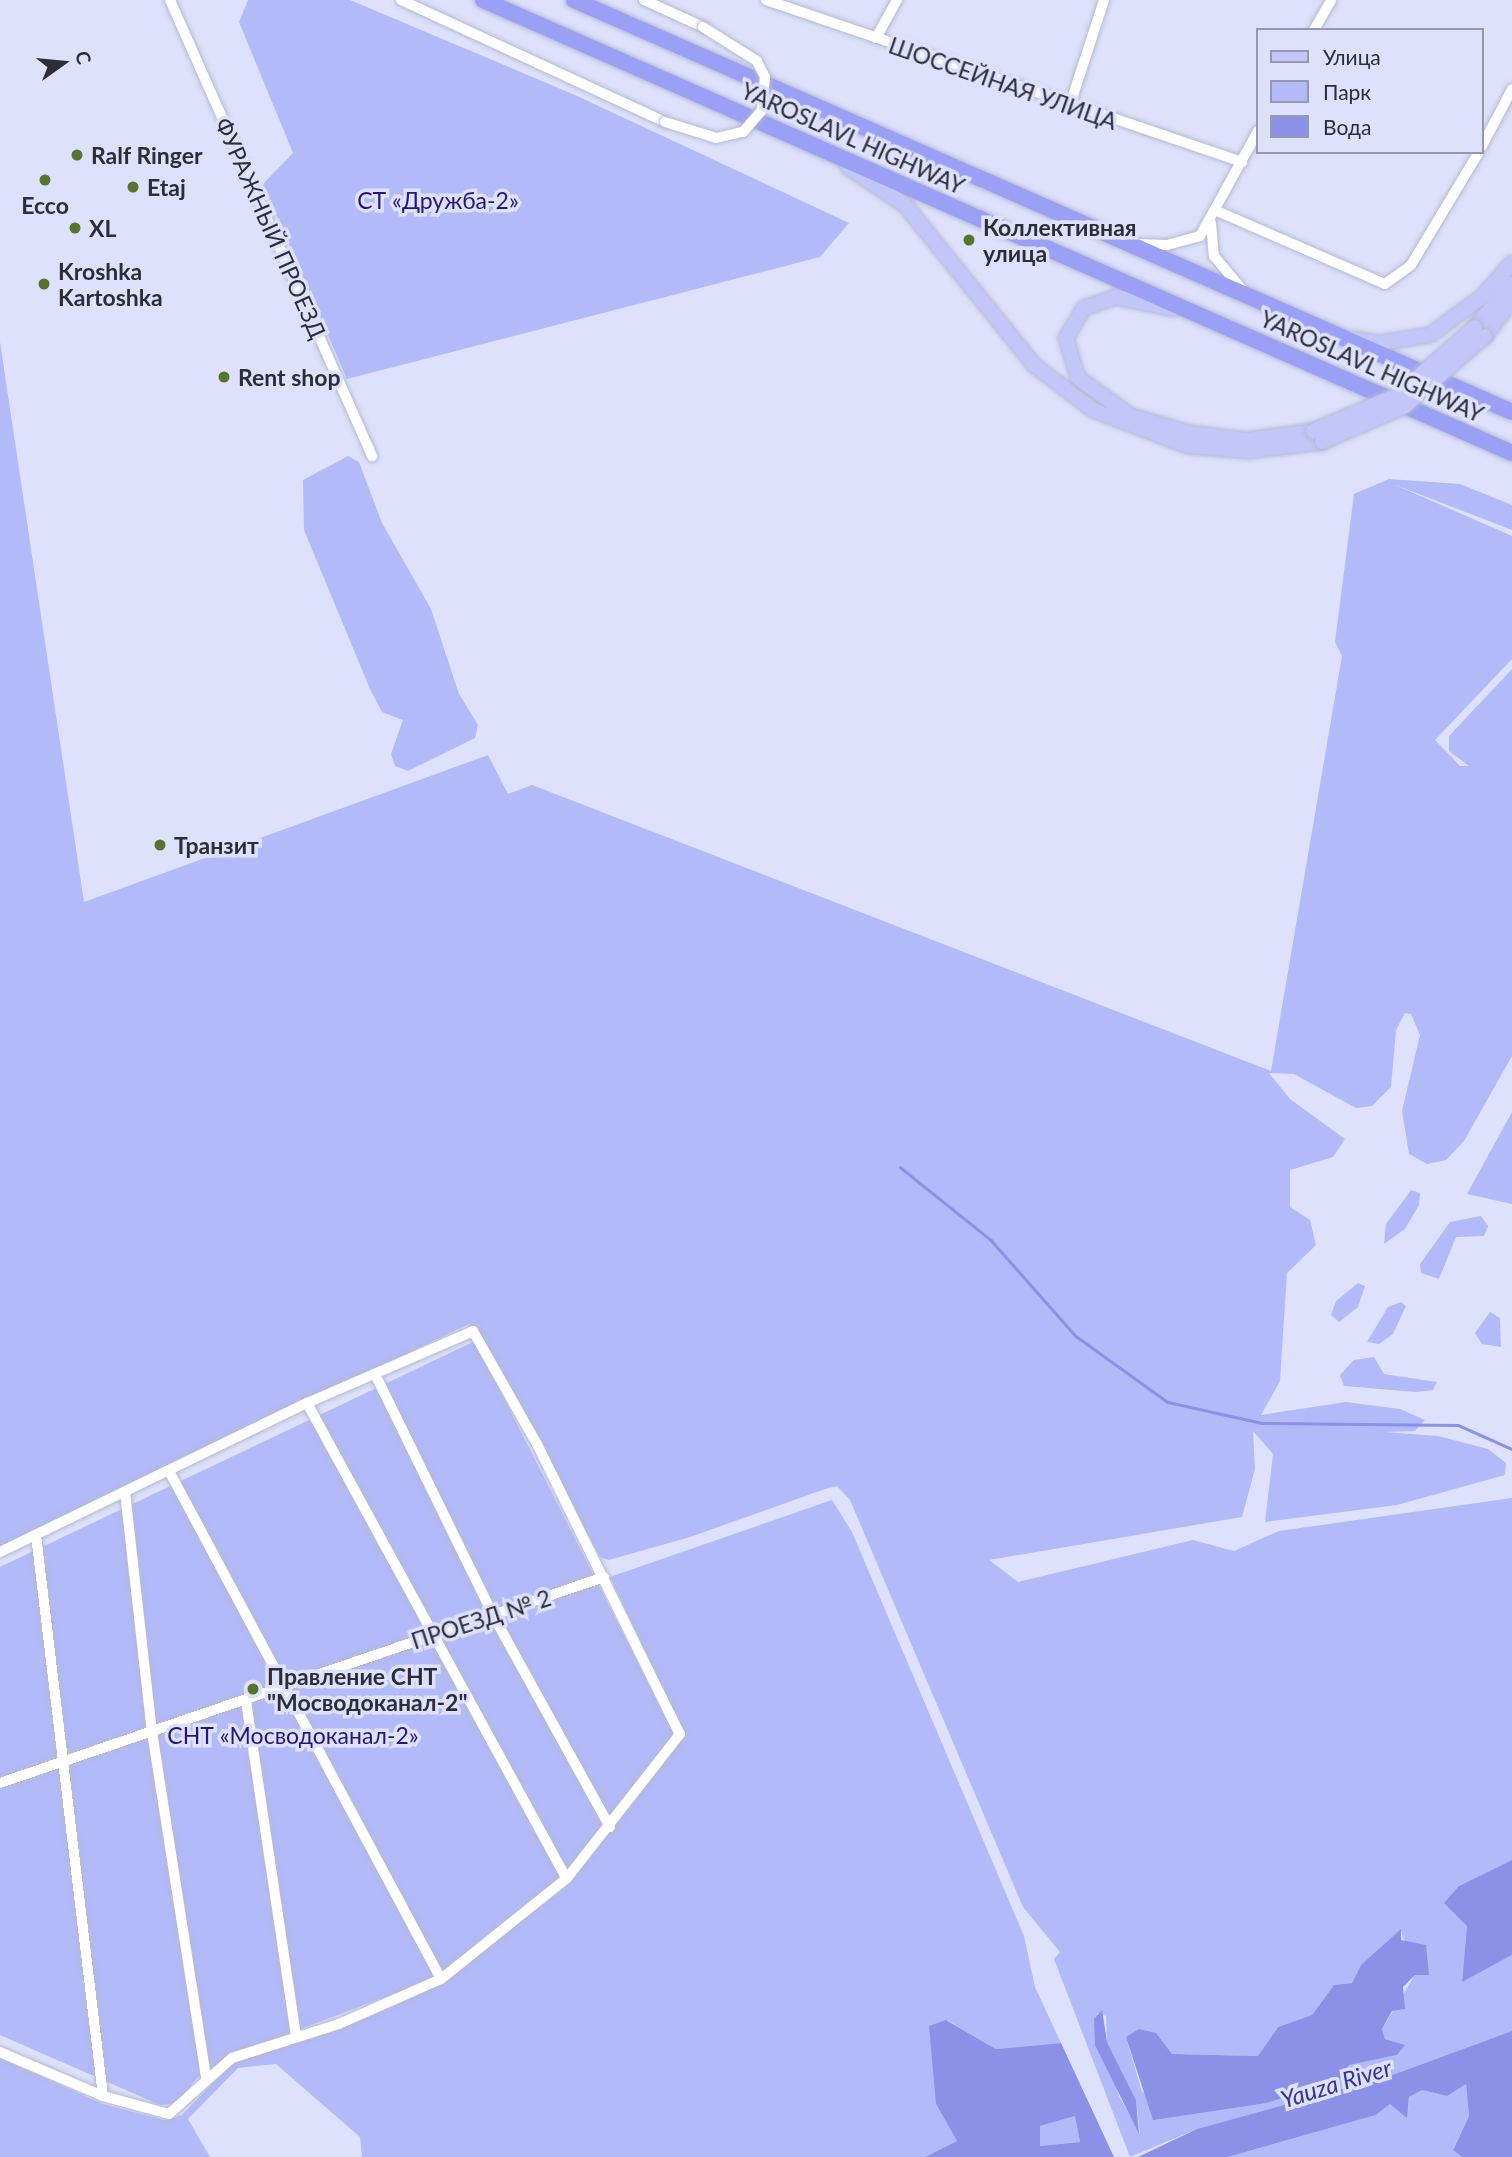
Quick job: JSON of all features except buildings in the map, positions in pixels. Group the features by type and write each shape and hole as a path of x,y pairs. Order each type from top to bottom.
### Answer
{"highway":[{"name":"YAROSLAVL HIGHWAY","path":"483,0 1512,453"},
{"name":"YAROSLAVL HIGHWAY","path":"575,0 1512,412"}],"main road":[{"path":"814,146 905,205 1034,365 1093,410 1188,446 1248,451 1317,436 1405,406 1512,300"},
{"path":"1344,338 1381,344 1430,335 1482,297 1512,263"},
{"path":"1480,332 1512,282"},
{"path":"1207,318 1133,299 1098,300 1069,326 1066,351 1094,394 1160,426 1247,440 1317,436"}],"street":[{"name":"ФУРАЖНЫЙ ПРОЕЗД","path":"170,0 372,456"},
{"path":"401,0 665,122 716,138 743,132 762,110 765,77 757,61 704,27 644,0"},
{"name":"ШОССЕЙНАЯ УЛИЦА","path":"766,0 1069,108 1242,162"},
{"path":"876,38 897,0"},
{"path":"1069,108 1104,0"},
{"path":"1315,28 1331,0"},
{"path":"1484,142 1512,89"},
{"path":"1128,243 1184,243 1214,216 1256,135"},
{"path":"1214,216 1385,284 1411,265 1478,154"},
{"path":"1214,216 1214,256 1246,295"},
{"path":"0,1552 307,1403 477,1333 604,1577 680,1734 610,1827 567,1878 441,1979 339,2024 296,2035 232,2058 206,2077 169,2114 103,2096 0,2052"},
{"path":"375,1374 494,1618 610,1827"},
{"path":"307,1403 431,1636 564,1874"},
{"path":"169,1471 441,1979"},
{"path":"125,1492 152,1732 206,2077"},
{"path":"36,1535 103,2096"},
{"name":"ПРОЕЗД № 2","path":"0,1783 431,1636 494,1618 604,1577"},
{"path":"246,1701 296,2035"}],"green space":[{"name":"СТ «Дружба-2»","path":"248,0 350,0 575,95 849,223 820,257 347,379 263,184 293,153 239,22"},
{"path":"0,342 84,902 488,755 508,794 532,785 1271,1071 1342,656 1335,642 1354,494 1389,479 1460,484 1512,505 1512,530 1393,484 1512,536 1512,659 1435,740 1460,766 1469,766 1449,751 1449,736 1512,669 1512,1056 1464,1141 1446,1160 1427,1164 1409,1154 1402,1111 1420,1035 1411,1014 1405,1013 1396,1030 1391,1087 1372,1106 1356,1108 1294,1074 1269,1073 1290,1099 1345,1139 1333,1157 1290,1170 1290,1207 1310,1220 1316,1245 1287,1273 1280,1381 1261,1415 1346,1402 1400,1409 1425,1420 1415,1431 1384,1432 1438,1436 1488,1449 1506,1463 1505,1475 1397,1505 1265,1522 1273,1454 1253,1431 1255,1469 1242,1517 989,1560 1018,1582 1193,1540 1234,1551 1279,1531 1512,1498 1512,1860 1459,1886 1467,1926 1462,1981 1512,1955 1512,2031 1395,2074 1197,2129 1130,2157 1054,1959 1060,1952 1023,1907 850,1500 837,1486 690,1537 609,1560 600,1557 469,1324 0,1547","holes":["1401,1930 1415,1975 1382,2029 1385,2039 1404,2045 1397,2055 1348,2065 1339,2080 1267,2103 1206,2111 1142,2092 1126,2037 1155,2033 1172,2054 1258,2056 1278,2027 1312,2015 1334,1985 1352,1983 1361,1965","1097,2013 1106,2016 1107,2042 1136,2100 1140,2134 1119,2096"]},
{"path":"348,456 359,462 382,523 431,609 459,694 478,725 475,738 408,771 395,766 391,754 403,720 382,712 370,689 304,530 303,480"},
{"path":"1512,1112 1512,1204 1467,1194"},
{"path":"1411,1190 1420,1193 1419,1205 1405,1229 1384,1244 1386,1224"},
{"path":"1481,1216 1488,1226 1484,1236 1456,1237 1439,1279 1421,1273 1420,1264 1450,1222"},
{"path":"1358,1283 1365,1286 1358,1307 1339,1322 1331,1315 1336,1301"},
{"path":"1401,1302 1406,1306 1393,1334 1379,1344 1367,1342 1388,1307"},
{"path":"1490,1312 1500,1318 1501,1347 1482,1344 1475,1333"},
{"name":"СНТ «Мосводоканал-2»","path":"475,1341 674,1734 564,1874 440,1976 230,2056 197,2078 177,2104 160,2105 0,2035 0,1567"},
{"path":"1374,1357 1384,1374 1437,1382 1433,1390 1416,1392 1344,1386 1340,1375 1354,1360"},
{"path":"832,1500 852,1532 1024,1936 1035,1987 1061,2043 996,2049 947,2020 936,2104 957,2141 925,2157 362,2157 360,2137 276,2064 238,2068 188,2119 210,2157 0,2157 0,2058 103,2104 164,2120 182,2115 234,2061 374,2015 443,1981 568,1885 685,1736 610,1577"},
{"path":"1466,2083 1469,2116 1453,2149 1462,2157 1228,2157 1376,2115 1390,2104 1408,2110 1409,2097 1422,2090 1447,2096"},
{"path":"1075,2116 1080,2142 1040,2146 1040,2126"}],"water":[{"path":"1512,1860 1512,1955 1462,1982 1467,1926 1444,1903 1459,1886"},
{"path":"1401,1929 1401,1940 1426,1945 1429,1975 1415,1975 1403,1987 1405,2009 1392,2011 1382,2029 1385,2039 1405,2045 1397,2055 1349,2065 1339,2080 1267,2103 1153,2120 1126,2037 1139,2029 1156,2033 1172,2054 1258,2056 1278,2027 1312,2015 1334,1985 1352,1983 1361,1965"},
{"path":"1102,2010 1107,2042 1136,2100 1139,2134 1095,2045 1094,2019"},
{"path":"946,2020 996,2049 1061,2043 1114,2157 925,2157 957,2141 936,2104 929,2026","holes":["1075,2116 1080,2142 1040,2146 1040,2126"]},
{"path":"1512,2031 1512,2157 1462,2157 1453,2150 1469,2116 1466,2084 1447,2096 1422,2090 1409,2097 1407,2118 1390,2104 1376,2115 1228,2157 1138,2157 1197,2129 1395,2074"}],"waterway":[{"path":"900,1167 991,1240 1076,1336 1168,1402 1262,1423 1458,1425 1512,1449"}],"place":[{"name":"Ralf Ringer","path":"77,155"},
{"name":"Ecco","path":"45,180"},
{"name":"Etaj","path":"133,187"},
{"name":"XL","path":"75,228"},
{"name":"Коллективная улица","path":"969,240"},
{"name":"Kroshka Kartoshka","path":"44,284"},
{"name":"Rent shop","path":"224,377"},
{"name":"Транзит","path":"160,845"},
{"name":"Правление СНТ \"Мосводоканал-2\"","path":"253,1689"}],"water label":[{"name":"Yauza River","path":"1336,2083"}]}
